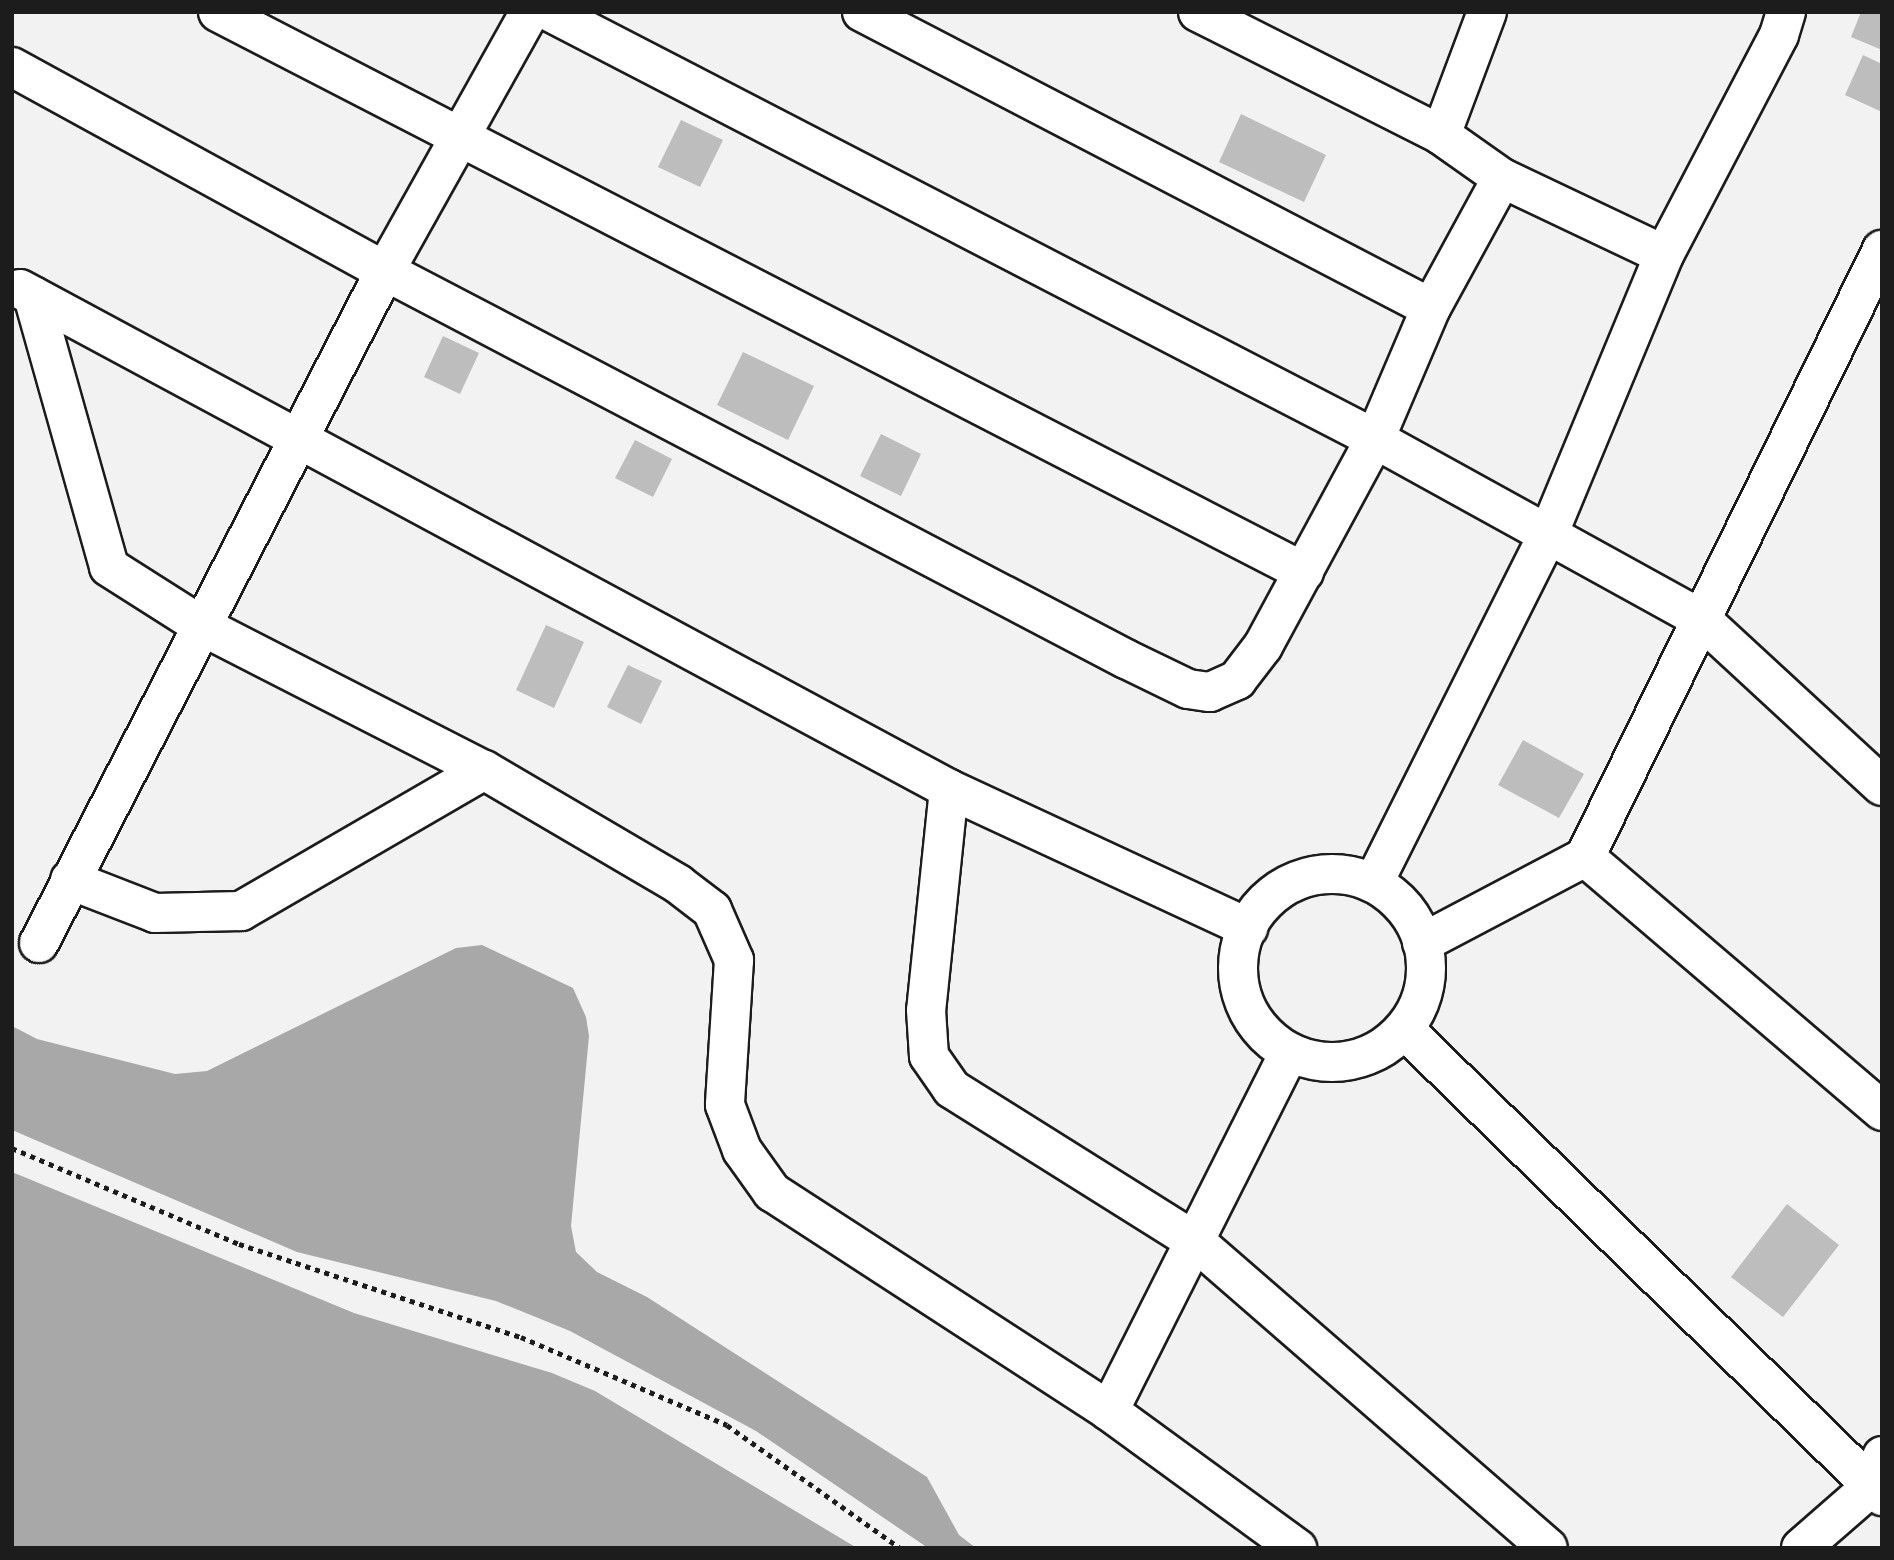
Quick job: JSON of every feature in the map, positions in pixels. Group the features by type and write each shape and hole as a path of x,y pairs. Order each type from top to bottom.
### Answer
{"street":[{"path":"218,12 1304,572"},
{"path":"39,943 385,271 463,138 530,12"},
{"path":"550,12 1375,439 1701,619 1882,786"},
{"path":"862,12 1431,308"},
{"path":"1198,12 1441,135 1502,178 1664,255"},
{"path":"1441,135 1487,12"},
{"path":"1374,882 1548,535 1664,255 1779,36 1786,12"},
{"path":"12,66 385,271 1188,690 1210,691 1237,680 1263,646 1375,439 1431,308 1502,178"},
{"path":"1422,943 1585,858 1882,250"},
{"path":"23,290 948,789 1248,928"},
{"path":"23,290 109,567 202,626 484,770 678,884 712,910 734,960 724,1105 742,1150 772,1192 1109,1411 1297,1548"},
{"path":"70,880 155,912 241,911 484,770"},
{"path":"948,789 926,1010 929,1056 952,1089 1196,1242 1548,1548"},
{"path":"1585,858 1882,1111"},
{"path":"1335,873 1374,882 1395,897 1419,928 1427,973 1405,1030 1374,1054 1336,1063 1289,1053 1270,1041 1248,1014 1238,983 1240,945 1256,911 1289,883 1335,873"},
{"path":"1405,1030 1878,1479 1801,1548"},
{"path":"1109,1411 1289,1053"}],"path":[{"path":"12,1148 239,1244 521,1336 727,1424 900,1548"}],"shaded area":[{"path":"482,945 573,988 586,1017 589,1036 571,1226 576,1252 597,1272 647,1297 927,1477 959,1535 976,1548 928,1548 756,1431 570,1331 496,1301 297,1252 12,1130 12,1026 37,1039 175,1074 207,1071 456,948"},
{"path":"12,1172 354,1313 552,1373 595,1391 857,1548 12,1548"}],"building":[{"path":"1861,12 1882,12 1882,50 1851,37"},
{"path":"1863,55 1882,64 1882,112 1845,95"},
{"path":"1241,114 1326,155 1304,202 1219,162"},
{"path":"681,120 723,140 700,187 658,167"},
{"path":"443,336 479,353 460,394 424,377"},
{"path":"743,352 814,386 788,440 717,405"},
{"path":"881,434 921,454 901,496 860,476"},
{"path":"635,440 672,459 653,497 615,478"},
{"path":"546,625 584,642 554,708 516,690"},
{"path":"628,665 662,681 641,724 607,707"},
{"path":"1523,740 1584,774 1559,818 1498,785"},
{"path":"1787,1204 1839,1245 1783,1317 1731,1277"}]}
